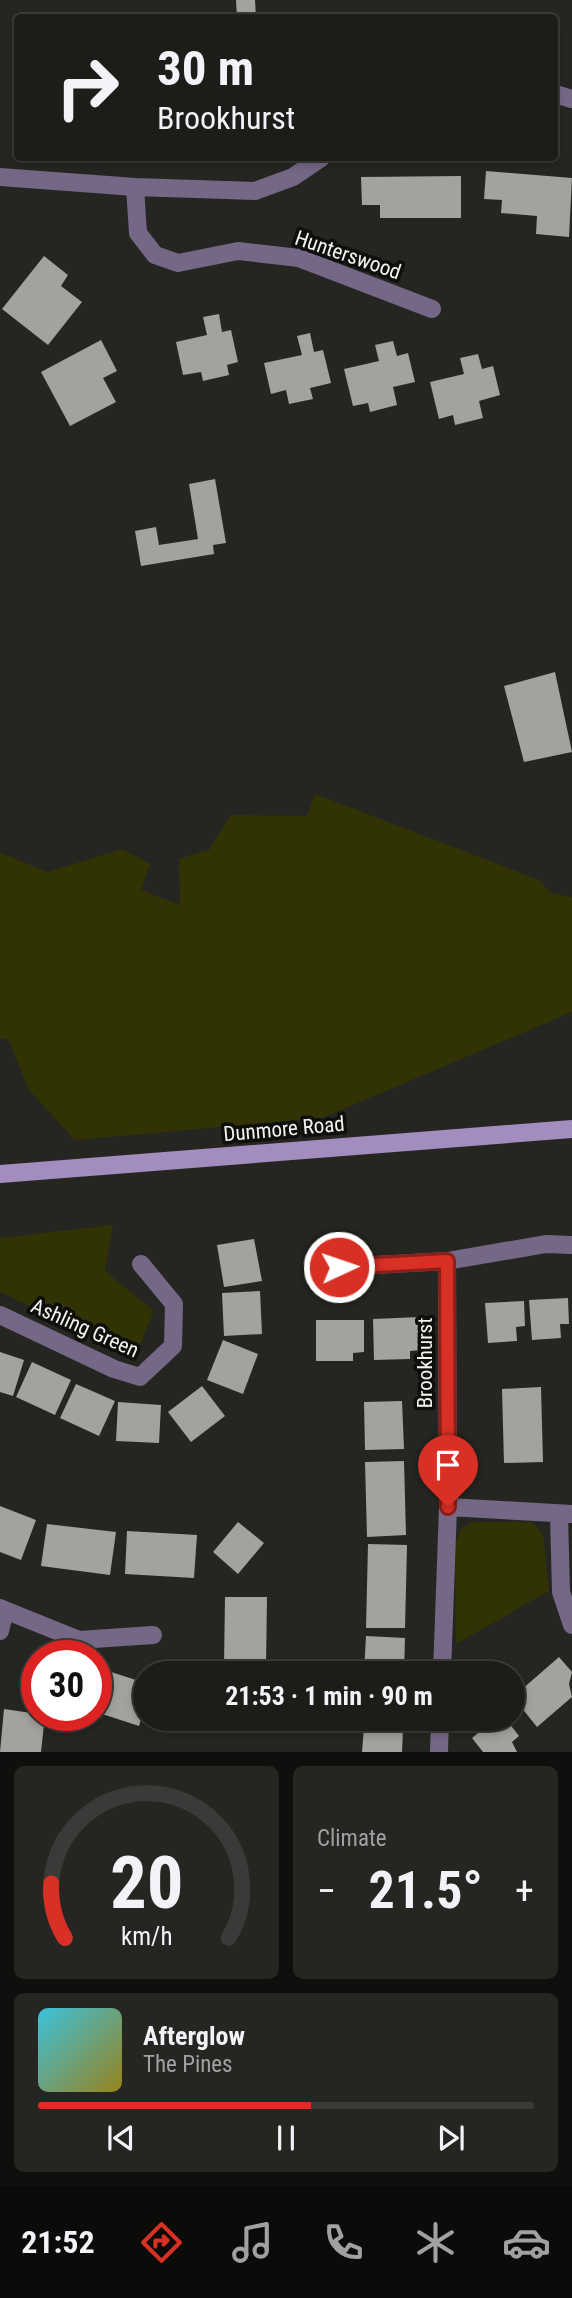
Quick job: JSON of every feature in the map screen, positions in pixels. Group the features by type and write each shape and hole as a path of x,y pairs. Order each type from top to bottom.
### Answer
{"main road":[{"name":"Dunmore Road","path":"0,1174 572,1129"}],"street":[{"path":"0,177 135,187 255,191 293,177 317,161"},
{"name":"Hunterswood","path":"135,187 138,233 155,255 178,263 238,251 299,258 432,310"},
{"path":"335,1252 339,1267 447,1261 546,1244 572,1245"},
{"name":"Brookhurst","path":"442,1661 448,1507 447,1261"},
{"name":"Ashling Green","path":"0,1315 114,1369 140,1377 173,1346 174,1304 141,1264"},
{"path":"448,1507 566,1514 561,1592 572,1625"},
{"path":"0,1631 2,1609 79,1640 153,1635"},
{"path":"439,1752 440,1731"}],"shaded area":[{"path":"315,794 539,880 550,893 572,897 572,1012 322,1118 75,1140 29,1090 8,1039 0,1038 0,853 48,872 122,849 150,864 141,890 180,905 179,859 209,850 231,815 307,816"},
{"path":"113,1225 105,1271 154,1311 135,1356 0,1292 0,1238"},
{"path":"473,1522 532,1522 543,1534 549,1591 456,1644 455,1544 461,1529"}],"building":[{"path":"236,0 255,0 256,14 237,14"},
{"path":"486,171 572,178 569,237 536,234 537,216 501,213 502,200 484,199"},
{"path":"461,176 461,218 380,218 380,205 362,205 361,177"},
{"path":"44,256 68,275 61,286 82,302 48,345 2,309"},
{"path":"219,314 222,332 231,330 238,362 227,365 229,375 203,381 201,372 183,375 176,342 207,335 203,317"},
{"path":"310,333 314,352 323,350 331,383 310,388 313,399 289,404 286,390 271,394 264,363 302,355 297,336"},
{"path":"101,340 117,371 103,378 116,402 70,426 41,372"},
{"path":"393,341 397,356 408,353 415,382 393,387 397,405 370,412 368,403 353,406 344,369 379,361 375,345"},
{"path":"478,354 482,369 493,366 500,395 479,401 483,418 455,425 453,415 439,419 430,382 464,374 460,358"},
{"path":"215,479 226,543 213,545 214,554 141,566 135,531 156,527 159,545 198,539 189,484"},
{"path":"555,672 572,752 524,762 504,686"},
{"path":"254,1239 262,1281 224,1287 217,1245"},
{"path":"260,1291 262,1334 224,1336 222,1293"},
{"path":"568,1298 569,1324 560,1324 561,1338 532,1340 529,1300"},
{"path":"524,1301 525,1326 516,1327 517,1341 488,1343 485,1303"},
{"path":"420,1317 421,1350 410,1351 410,1359 374,1360 373,1319"},
{"path":"316,1320 364,1320 364,1352 353,1353 353,1361 316,1361"},
{"path":"223,1340 258,1354 243,1394 207,1380"},
{"path":"0,1352 24,1360 13,1396 0,1392"},
{"path":"32,1362 71,1380 55,1415 16,1397"},
{"path":"76,1384 115,1401 99,1436 60,1418"},
{"path":"202,1386 225,1416 191,1442 168,1412"},
{"path":"541,1387 543,1462 504,1463 502,1389"},
{"path":"402,1401 404,1449 365,1450 364,1402"},
{"path":"118,1402 161,1405 159,1443 116,1441"},
{"path":"404,1461 406,1535 367,1537 365,1462"},
{"path":"0,1506 36,1520 21,1560 0,1552"},
{"path":"238,1522 264,1543 238,1574 213,1552"},
{"path":"47,1524 116,1532 110,1575 41,1566"},
{"path":"127,1531 197,1535 194,1578 125,1574"},
{"path":"368,1544 407,1545 405,1628 366,1628"},
{"path":"225,1597 267,1597 266,1661 224,1661"},
{"path":"366,1636 405,1638 404,1661 365,1661"},
{"path":"559,1657 572,1672 569,1684 572,1697 537,1727 525,1712 525,1687"},
{"path":"112,1672 133,1679 133,1724 112,1717"},
{"path":"4,1709 21,1711 21,1731 43,1731 41,1752 0,1752"},
{"path":"364,1731 403,1731 402,1752 362,1752"},
{"path":"481,1731 515,1731 519,1736 512,1742 517,1752 483,1752 472,1738"}],"route":[{"path":"339,1267 447,1261 448,1507"}]}
